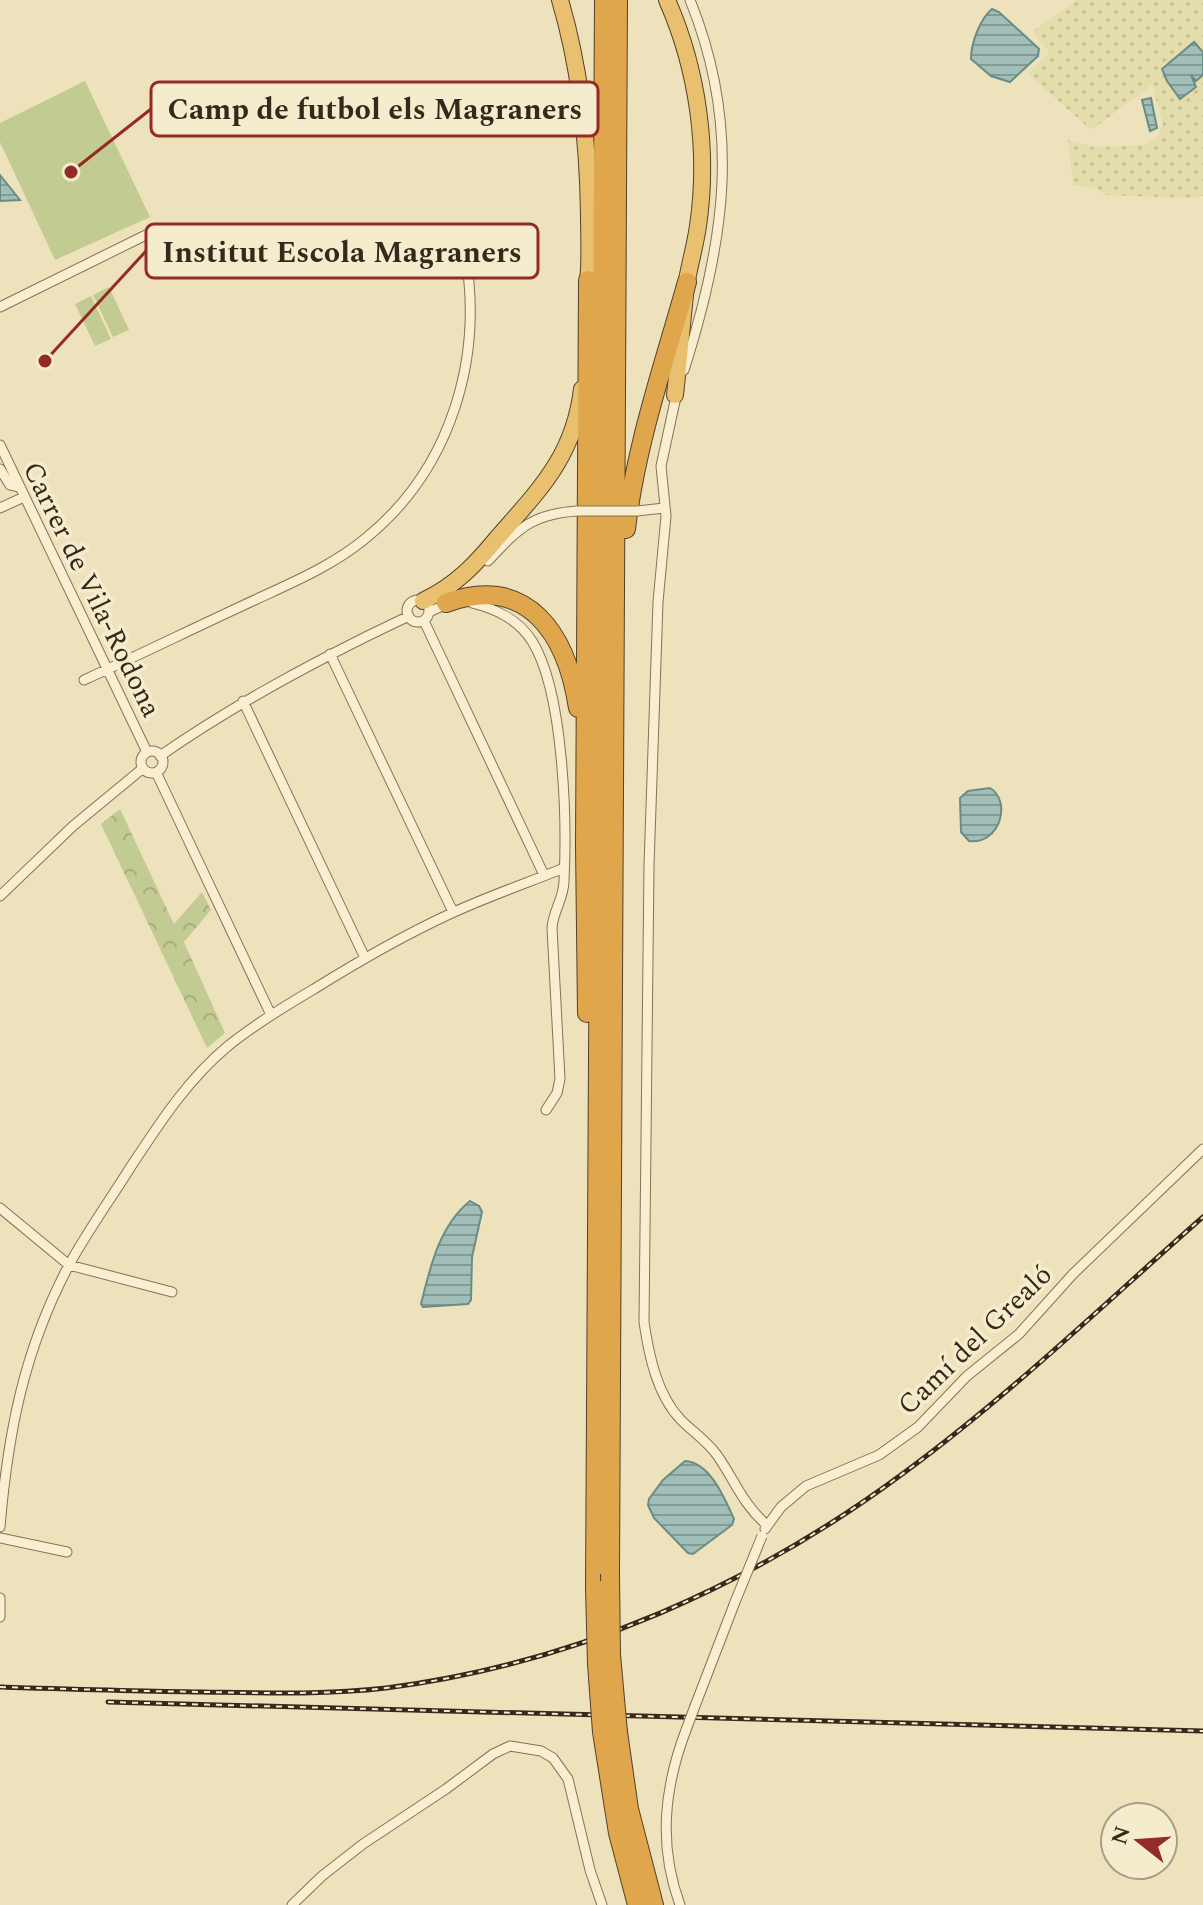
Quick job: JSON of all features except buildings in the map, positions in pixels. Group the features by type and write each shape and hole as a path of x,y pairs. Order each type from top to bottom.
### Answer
{"highway":[{"path":"560,0 587,132 586,950 591,1341 597,1358"},
{"path":"604,0 595,1588 597,1664 610,1732 654,1905"},
{"path":"618,0 610,1732 618,1833 637,1905"},
{"path":"667,0 689,64 701,135 700,210 687,282 675,395"},
{"path":"430,609 447,589 471,569 545,485 563,456 579,408 583,380 584,303 588,280"},
{"path":"615,691 620,675 623,560 631,492 649,415 687,282"},
{"path":"430,609 466,596 486,594 518,602 544,622 558,642 575,691 580,733 582,911 586,950"}],"street":[{"path":"690,0 715,84 724,179 712,272 675,395 661,466 666,516 658,602 649,878 644,1322 652,1361 669,1404 713,1450 745,1503 767,1525"},
{"path":"0,307 154,231"},
{"path":"84,680 324,567 367,537 405,500 436,455 463,383 472,318 464,248"},
{"name":"Carrer de Vila-Rodona","path":"0,445 147,752"},
{"path":"0,469 10,485 18,487"},
{"path":"0,508 24,497"},
{"path":"544,875 430,609 415,600 409,605 409,616 416,622 430,609 467,581 527,524 552,513 664,508"},
{"path":"430,609 471,603 504,614 525,631 537,651 547,684 560,748 564,888 552,928 560,1079 557,1093 546,1110"},
{"path":"160,756 243,701 409,616"},
{"path":"330,654 453,912"},
{"path":"243,701 365,958"},
{"path":"147,752 160,756 162,765 156,772 147,773 142,769 140,761 147,752"},
{"path":"0,896 73,826 142,769"},
{"path":"156,772 271,1015"},
{"path":"0,1527 7,1454 17,1399 42,1324 69,1265 181,1093 217,1055 271,1015 365,958 453,912 564,868"},
{"name":"Camí del Grealó","path":"680,1905 668,1862 665,1813 670,1776 767,1525 781,1507 806,1486 879,1455 918,1427 967,1376 1019,1334 1073,1274 1203,1149"},
{"path":"0,1208 69,1265 172,1292"},
{"path":"0,1538 67,1552"},
{"path":"0,1598 0,1617"},
{"path":"292,1905 322,1876 363,1844 493,1754 510,1746 541,1751 553,1758 568,1779 590,1870 602,1905"}],"shaded area":[{"path":"1076,0 1203,0 1203,196 1105,195 1096,188 1073,185 1068,140 1094,147 1145,145 1157,138 1163,124 1152,85 1091,130 1028,74 1050,52 1032,32"}],"green space":[{"path":"85,81 150,217 55,260 0,142 0,123"},
{"path":"109,287 129,330 113,337 93,295"},
{"path":"91,296 111,339 95,346 75,304"},
{"path":"120,809 174,924 202,892 211,910 184,942 225,1033 207,1048 101,824"}],"water":[{"path":"992,9 1039,49 1038,56 1010,82 991,76 971,59 977,32"},
{"path":"1194,42 1203,52 1203,75 1196,81 1191,75 1196,87 1180,99 1162,69"},
{"path":"1151,98 1157,128 1150,131 1142,100"},
{"path":"0,175 20,200 0,201"},
{"path":"990,788 1000,802 999,821 988,836 969,841 961,832 960,798 968,791"},
{"path":"470,1201 482,1212 472,1257 471,1300 468,1304 423,1307 421,1304 437,1248 459,1211"},
{"path":"685,1461 694,1463 709,1475 734,1519 732,1525 693,1554 688,1553 654,1518 648,1505 663,1480"}],"railway":[{"path":"0,1687 340,1692 456,1676 525,1660 593,1639 724,1584 847,1513 905,1472 1020,1380 1203,1217"},
{"path":"108,1702 1203,1731"}],"place":[{"name":"Camp de futbol els Magraners","path":"71,172"},
{"name":"Institut Escola Magraners","path":"45,361"}]}
